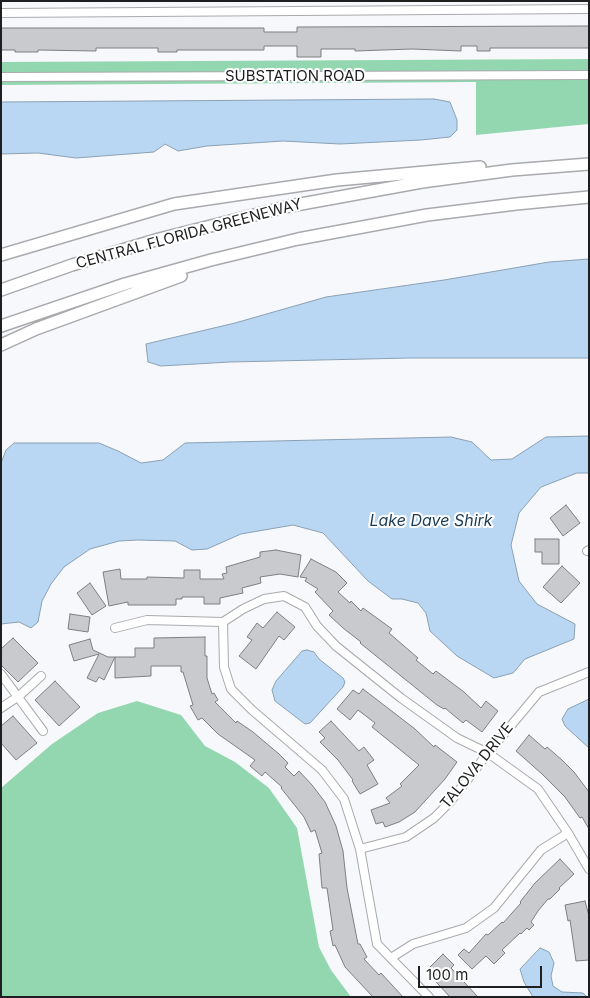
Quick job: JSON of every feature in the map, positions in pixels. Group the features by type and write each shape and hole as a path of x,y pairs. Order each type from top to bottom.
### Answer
{"highway":[{"path":"1,256 174,204 337,180 460,168 589,163"},
{"name":"CENTRAL FLORIDA GREENEWAY","path":"1,290 72,265 159,239 290,206 422,182 512,170 589,163"},
{"name":"CENTRAL FLORIDA GREENEWAY","path":"1,326 83,297 254,249 341,230 462,210 589,197"},
{"path":"1,345 36,329 169,279 341,230"}],"street":[{"path":"296,1 296,11"},
{"path":"1,13 589,9"},
{"name":"SUBSTATION ROAD","path":"1,77 589,75"},
{"path":"115,628 147,620 223,622 243,609 264,599 284,596 305,607 317,626 336,646 401,698 457,738 488,753 538,789 568,833 589,869"},
{"path":"223,622 224,667 231,689 252,710 322,770 344,799 360,849 377,944 429,997"},
{"name":"TALOVA DRIVE","path":"360,849 406,838 434,818 450,802 539,692 589,672"},
{"path":"1,674 43,731"},
{"path":"1,708 19,696 41,676"},
{"path":"390,958 413,944 466,928 494,908 541,850 568,833"}],"green space":[{"path":"589,59 589,124 476,135 476,82 1,85 1,62"},
{"path":"137,701 181,715 205,746 235,762 269,788 297,828 319,947 331,970 351,997 1,997 1,788 52,744 98,713"}],"water":[{"path":"434,99 450,102 457,120 457,130 450,137 340,144 283,141 207,146 178,151 165,144 154,152 76,158 38,153 1,154 1,102"},
{"path":"589,259 589,358 410,358 230,362 161,366 148,362 146,344 235,323 326,297 444,280 549,262"},
{"name":"Lake Dave Shirk","path":"589,436 589,473 577,473 541,487 519,513 511,545 519,581 537,604 575,624 574,639 525,659 513,673 494,678 457,656 430,631 426,613 418,603 402,599 392,599 368,581 323,533 293,525 241,534 207,549 192,550 175,541 138,540 119,541 90,549 64,567 51,584 42,601 38,622 31,628 19,622 1,624 1,463 6,450 14,443 99,443 141,463 163,460 185,443 451,437 472,442 491,460 512,459 546,437"},
{"path":"302,651 314,652 319,659 343,678 345,682 343,687 310,723 305,724 275,701 272,690 276,681"},
{"path":"589,699 589,748 565,726 562,719 568,709"},
{"path":"540,948 549,952 554,963 551,976 553,986 562,992 583,993 587,997 533,997 524,982 520,969"}],"building":[{"path":"589,26 589,48 490,48 490,51 477,51 477,46 461,46 461,51 412,49 355,51 355,49 321,49 321,57 297,57 297,46 264,46 264,50 177,50 177,52 158,52 158,48 96,48 96,51 38,50 38,52 1,50 1,28 264,28 264,32 297,32 297,27"},
{"path":"566,505 580,523 563,536 550,518"},
{"path":"535,539 559,539 559,564 542,564 542,552 535,552"},
{"path":"276,550 301,555 298,577 280,574 260,577 261,583 242,588 243,593 220,598 220,604 204,604 204,597 182,597 182,599 176,599 176,605 128,605 128,602 109,606 103,572 120,569 121,579 147,579 147,577 184,578 184,570 200,570 200,579 224,579 222,574 227,573 226,567 260,557 260,552"},
{"path":"311,559 336,572 347,583 338,592 361,611 363,608 392,629 389,633 433,674 436,671 464,692 481,708 486,701 498,711 482,732 466,720 463,723 445,708 437,705 360,643 329,615 333,611 315,592 318,589 305,581 307,578 300,577"},
{"path":"562,566 580,583 561,603 543,587"},
{"path":"90,583 106,606 92,615 77,593"},
{"path":"277,612 295,627 284,640 279,636 256,669 239,656 252,640 247,637 257,623 263,628"},
{"path":"70,614 90,617 88,632 68,629"},
{"path":"205,637 207,678 212,694 214,693 218,700 215,702 236,723 237,721 253,732 279,754 288,763 285,767 294,776 299,771 325,802 336,826 343,851 347,888 358,944 360,944 367,957 364,959 379,975 381,973 403,997 373,997 345,967 335,945 333,946 330,931 333,930 327,888 322,888 319,854 322,853 315,830 311,832 304,817 282,787 265,772 262,776 250,766 255,760 218,734 202,718 198,720 190,706 193,705 183,672 181,672 181,666 151,666 151,676 115,678 115,657 135,657 135,648 154,648 154,638"},
{"path":"13,638 38,663 18,682 1,665 1,649"},
{"path":"90,639 93,650 108,657 115,657 104,680 99,677 96,682 87,678 99,654 74,661 69,645"},
{"path":"55,681 80,707 59,726 35,700"},
{"path":"363,689 415,729 434,747 435,745 457,762 445,779 415,812 399,822 385,827 383,822 376,824 371,810 390,803 386,798 402,786 400,784 419,765 372,727 375,723 358,710 350,720 337,709 353,690 359,694"},
{"path":"13,716 37,743 16,760 1,743 1,726"},
{"path":"331,721 359,751 364,747 374,760 367,765 378,784 360,794 353,780 338,760 320,742 325,738 319,732"},
{"path":"529,735 562,760 589,792 589,829 582,817 580,818 565,797 516,751"},
{"path":"560,859 574,874 538,911 531,922 534,925 529,930 527,928 520,933 502,950 505,953 494,964 486,956 472,969 458,955 464,949 469,953 486,934 488,935 503,923 521,903 535,883"},
{"path":"585,901 589,916 589,960 576,961 570,920 568,921 565,905"},
{"path":"443,954 454,965 451,968 478,997 450,997 426,971"}]}
